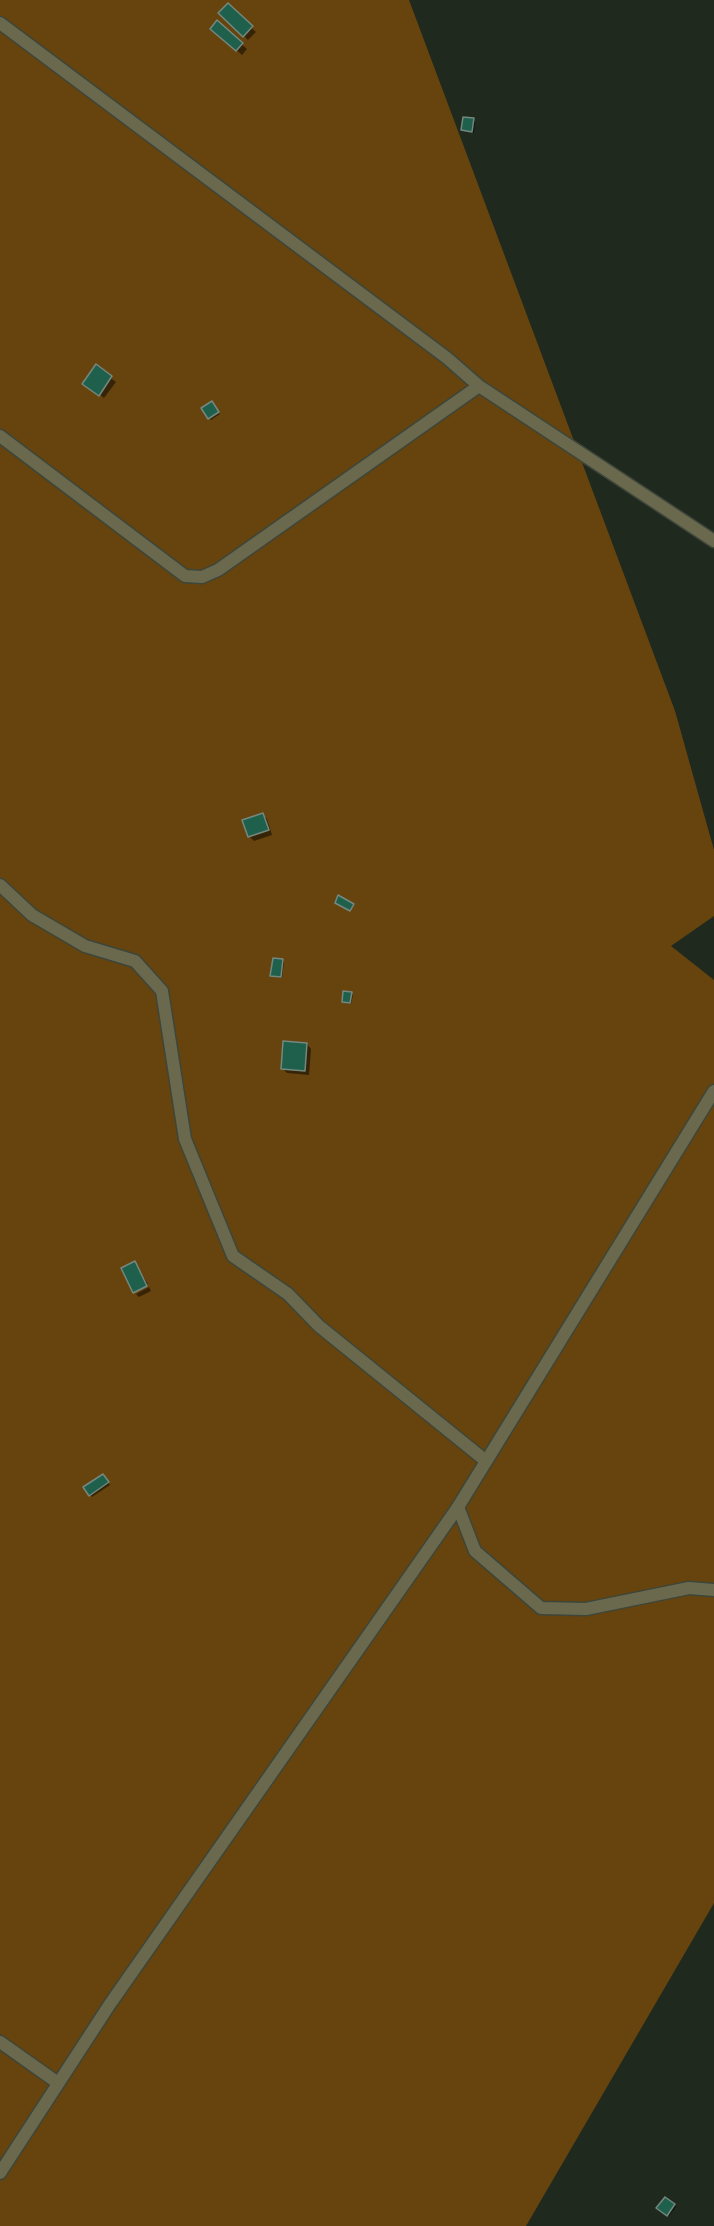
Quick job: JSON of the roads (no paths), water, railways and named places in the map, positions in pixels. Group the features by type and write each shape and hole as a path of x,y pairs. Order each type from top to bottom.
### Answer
{"street":[{"path":"0,23 438,351 479,386 714,541"},
{"path":"0,436 185,576 202,577 218,570 479,386"},
{"path":"0,885 32,915 85,946 135,961 162,991 185,1139 233,1256 288,1294 319,1326 486,1461"},
{"path":"0,2173 117,1994 458,1507 714,1091"},
{"path":"458,1507 475,1551 541,1608 586,1609 689,1588 714,1590"},
{"path":"0,2042 58,2083"}]}
